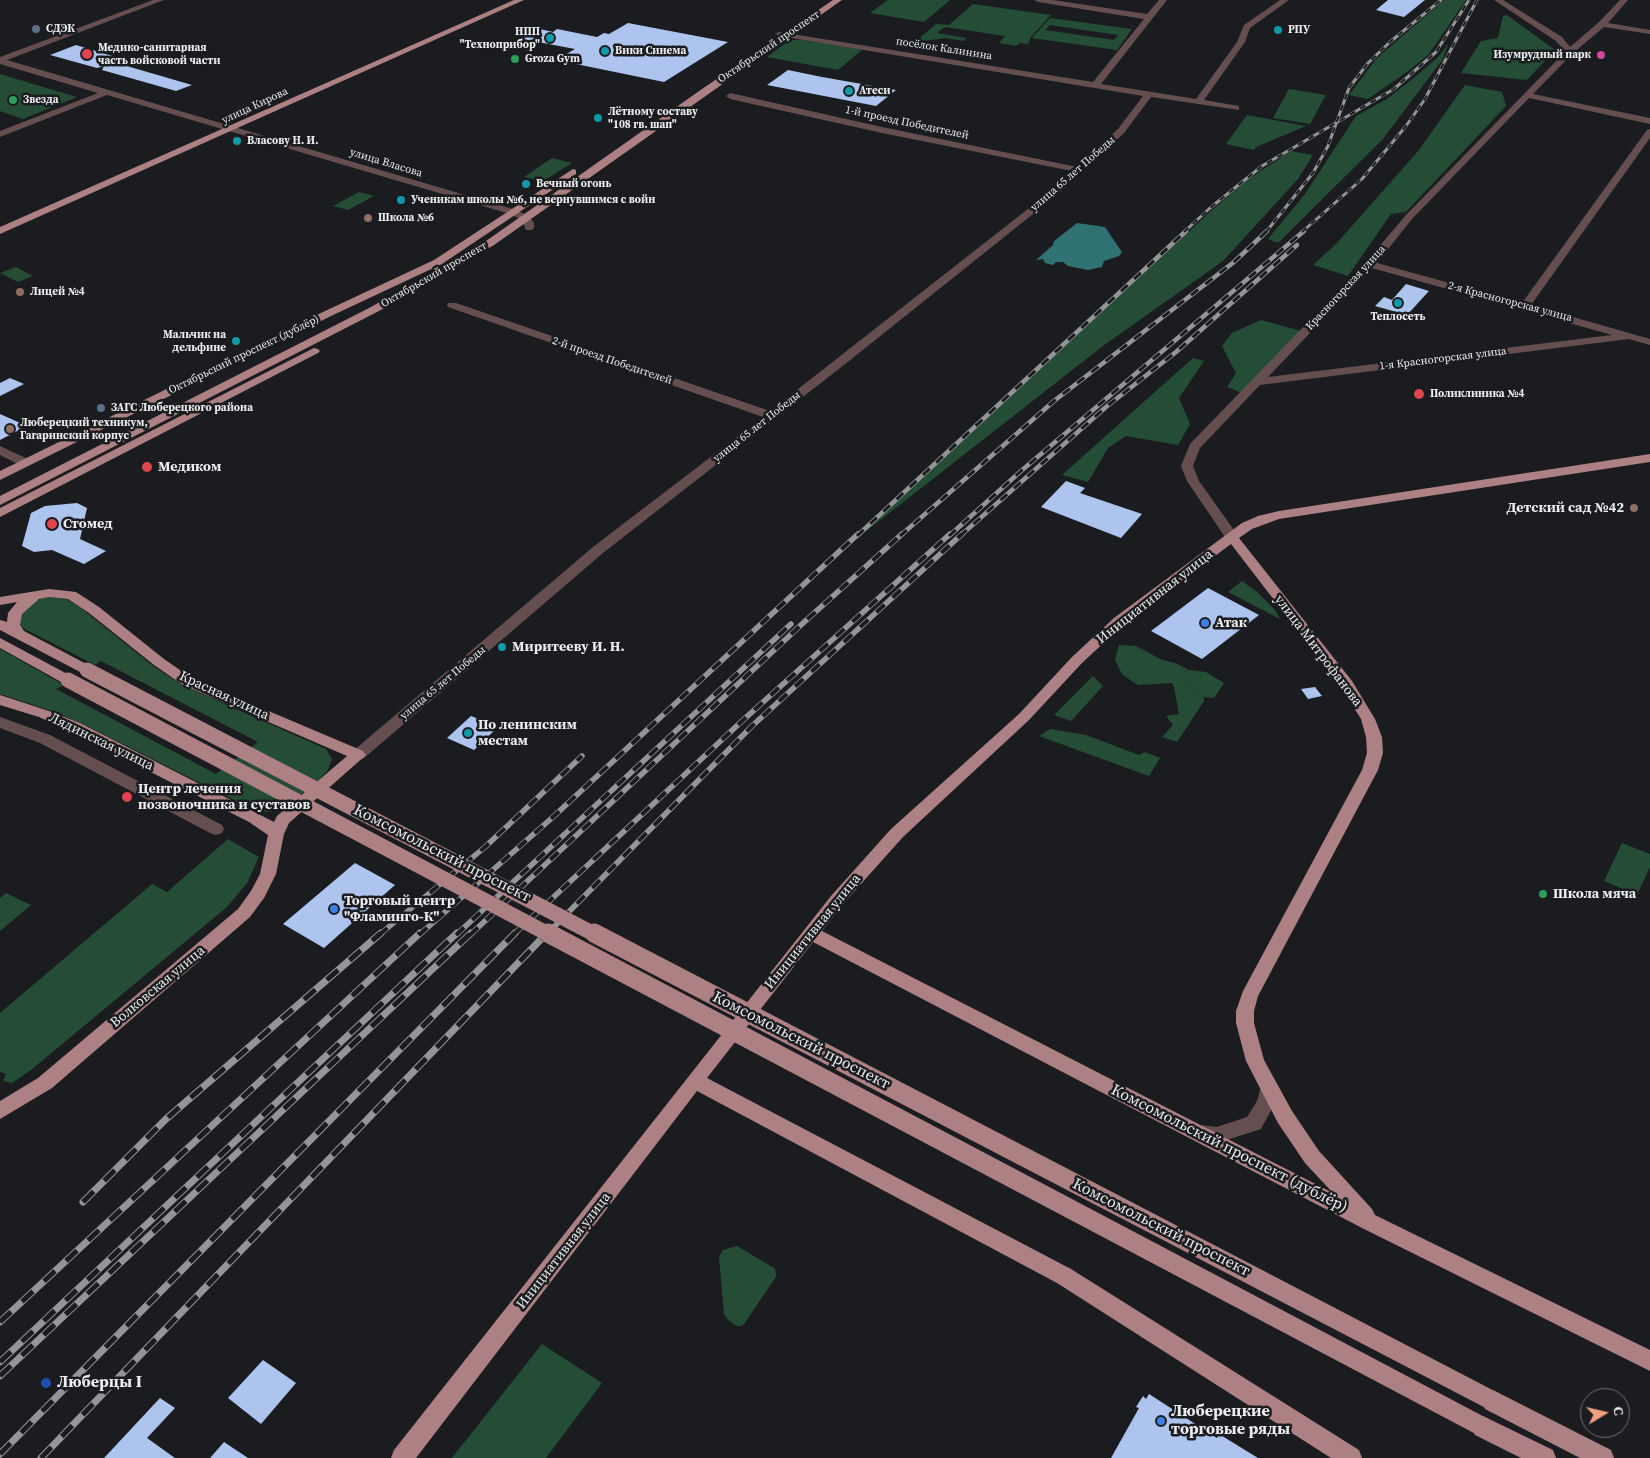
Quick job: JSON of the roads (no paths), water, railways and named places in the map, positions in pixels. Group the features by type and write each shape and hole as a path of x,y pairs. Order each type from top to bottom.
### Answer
{"main road":[{"name":"улица Кирова","path":"0,231 520,0"},
{"name":"Октябрьский проспект","path":"627,145 828,0"},
{"name":"Октябрьский проспект","path":"0,490 359,307 436,263 783,34 838,0"},
{"name":"Октябрьский проспект (дублёр)","path":"0,513 408,302 584,184 627,145"},
{"name":"Октябрьский проспект","path":"0,500 375,309 528,223"},
{"name":"Октябрьский проспект (дублёр)","path":"0,476 319,318 436,263"},
{"path":"1232,537 1247,526 1279,514 1650,458"},
{"name":"Инициативная улица","path":"402,1458 810,933 897,833 1024,717 1088,649 1119,621 1232,537"},
{"name":"улица Митрофанова","path":"1232,537 1347,684 1368,719 1374,737 1375,753 1370,770 1249,996 1245,1011 1245,1023 1256,1061 1269,1089 1312,1156 1371,1223"},
{"path":"0,601 49,593"},
{"path":"19,634 14,629 12,622 18,609 31,599 49,593"},
{"name":"Красная улица","path":"49,593 66,594 83,602 159,662 188,682 358,755"},
{"name":"Комсомольский проспект","path":"0,624 1603,1458"},
{"name":"Комсомольский проспект","path":"0,642 68,680 1544,1458"},
{"name":"Лядинская улица","path":"0,700 44,714 75,728 255,818 267,825 276,834"},
{"path":"276,834 286,816 358,755"},
{"name":"Волковская улица","path":"0,1111 45,1083 244,913 258,894 268,874 276,834"},
{"name":"Комсомольский проспект (дублёр)","path":"810,933 1371,1223 1650,1362"},
{"path":"694,1081 724,1095 1064,1276 1351,1458"}],"street":[{"path":"0,61 160,0"},
{"path":"1038,0 1149,16"},
{"path":"1095,85 1163,0"},
{"path":"1198,102 1241,42 1247,27 1285,0"},
{"path":"1498,0 1559,39 1564,43 1569,52"},
{"name":"Красногорская улица","path":"1232,537 1197,489 1187,466 1194,447 1370,264 1409,217 1569,52 1602,24 1624,0"},
{"path":"1602,24 1650,32"},
{"name":"посёлок Калинина","path":"783,34 1236,108"},
{"path":"1559,39 1581,42"},
{"name":"улица Власова","path":"0,61 513,212 528,223"},
{"path":"0,134 107,92"},
{"name":"улица 65 лет Победы","path":"358,755 598,550 772,416 1080,170 1121,131 1149,94"},
{"path":"1527,95 1650,121"},
{"name":"1-й проезд Победителей","path":"730,96 882,130 1080,170"},
{"path":"1525,306 1650,132"},
{"name":"2-я Красногорская улица","path":"1370,264 1650,342"},
{"name":"2-й проезд Победителей","path":"452,305 772,416"},
{"name":"1-я Красногорская улица","path":"1256,382 1630,336"},
{"path":"0,450 26,462"},
{"name":"Лядинская улица","path":"0,722 45,739 216,829"},
{"path":"1200,1133 1217,1135 1254,1123 1266,1102 1269,1089"}],"water":[{"path":"1077,223 1105,227 1122,252 1119,256 1104,261 1102,267 1088,270 1068,266 1063,262 1056,262 1053,265 1045,263 1043,259 1036,260 1053,245 1054,241"}],"railway":[{"path":"1336,123 1349,88 1368,63 1390,42 1441,0"},
{"path":"1336,123 1394,89 1436,52 1469,0"},
{"path":"1302,232 1362,179 1406,126 1425,99 1477,0"},
{"path":"1184,232 1210,208 1262,166 1336,123"},
{"path":"1266,232 1313,173 1328,146 1336,123"},
{"path":"857,536 1186,231"},
{"path":"949,536 1021,471 1304,231"},
{"path":"900,536 1054,401 1234,262 1266,232"},
{"path":"960,536 1106,407 1176,352 1297,245"},
{"path":"419,935 553,817 858,534"},
{"path":"470,935 802,624 902,534"},
{"path":"513,935 742,721 950,534"},
{"path":"546,935 752,726 962,534"},
{"path":"456,935 791,624"},
{"path":"379,935 485,847 582,756"},
{"path":"83,1202 166,1119 381,933"},
{"path":"0,1322 420,933"},
{"path":"0,1362 457,933"},
{"path":"0,1376 471,933"},
{"path":"41,1458 547,933"},
{"path":"0,1454 513,935"}],"place":[{"name":"СДЭК","path":"36,29"},
{"name":"РПУ","path":"1278,30"},
{"name":"НПП \"Техноприбор\"","path":"550,38"},
{"name":"Вики Синема","path":"605,51"},
{"name":"Медико-санитарная часть войсковой части","path":"87,54"},
{"name":"Изумрудный парк","path":"1601,55"},
{"name":"Groza Gym","path":"515,59"},
{"name":"Атеси","path":"849,91"},
{"name":"Звезда","path":"13,100"},
{"name":"Лётному составу \"108 гв. шап\"","path":"598,118"},
{"name":"Власову Н. И.","path":"237,141"},
{"name":"Вечный огонь","path":"526,184"},
{"name":"Ученикам школы №6, не вернувшимся с войн","path":"401,200"},
{"name":"Школа №6","path":"368,218"},
{"name":"Лицей №4","path":"20,292"},
{"name":"Теплосеть","path":"1398,303"},
{"name":"Мальчик на дельфине","path":"236,341"},
{"name":"Поликлиника №4","path":"1419,394"},
{"name":"ЗАГС Люберецкого района","path":"101,408"},
{"name":"Люберецкий техникум, Гагаринский корпус","path":"10,429"},
{"name":"Медиком","path":"147,467"},
{"name":"Детский сад №42","path":"1634,508"},
{"name":"Стомед","path":"52,524"},
{"name":"Атак","path":"1205,623"},
{"name":"Миритееву И. Н.","path":"502,647"},
{"name":"По ленинским местам","path":"468,733"},
{"name":"Центр лечения позвоночника и суставов","path":"127,797"},
{"name":"Школа мяча","path":"1543,894"},
{"name":"Торговый центр \"Фламинго-К\"","path":"334,909"},
{"name":"Люберцы I","path":"46,1383"},
{"name":"Люберецкие торговые ряды","path":"1161,1421"}]}
